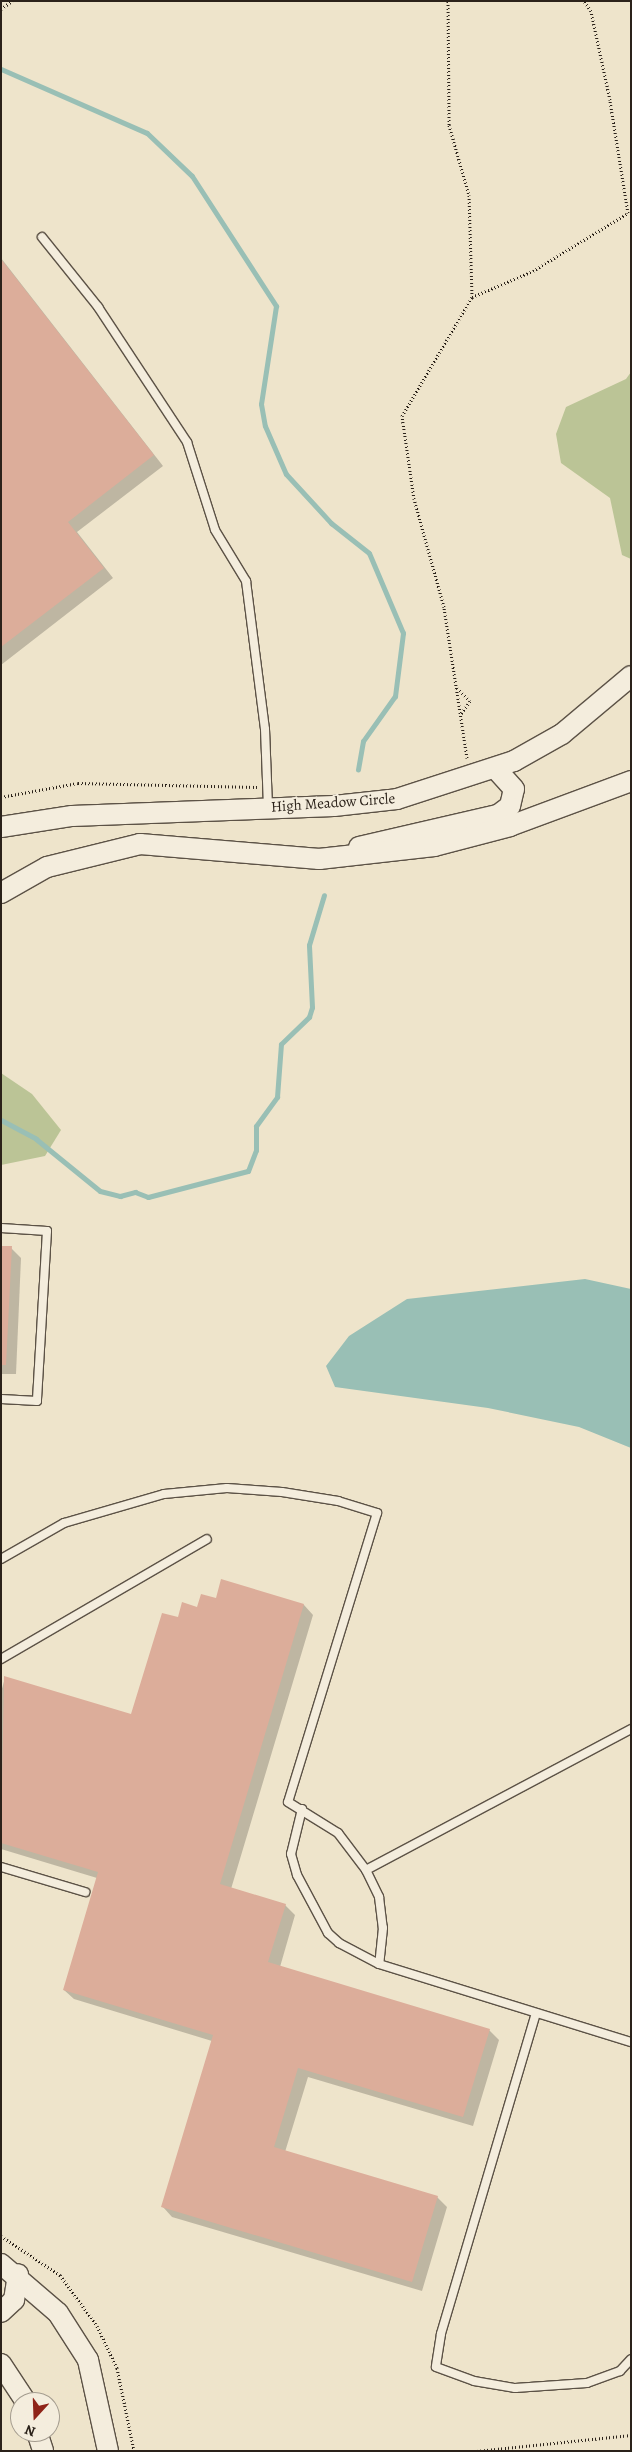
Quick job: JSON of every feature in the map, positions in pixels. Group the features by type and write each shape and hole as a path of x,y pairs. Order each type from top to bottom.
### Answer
{"street":[{"name":"High Meadow Circle","path":"1,827 72,816 268,808 397,799 469,779 496,769 562,734 631,676"},
{"path":"318,859 498,815 510,806 514,789 496,769"},
{"path":"1,893 64,861 140,844 318,859 394,853 472,838 631,781"},
{"path":"1,2312 14,2300 10,2269"},
{"path":"10,2269 58,2313 88,2360 108,2451"},
{"path":"1,2364 19,2392"}],"lane":[{"path":"42,237 98,307 187,442 215,530 246,581 265,729 268,808"},
{"path":"1,1228 47,1231 37,1401 1,1398"},
{"path":"1,1559 64,1523 164,1494 227,1488 282,1492 338,1501 377,1513 288,1802 338,1833 366,1870 379,1896 384,1928 379,1964"},
{"path":"1,1659 207,1540"},
{"path":"366,1870 631,1729"},
{"path":"302,1809 291,1854 297,1875 328,1933 339,1944 379,1964 631,2042"},
{"path":"1,1867 85,1892"},
{"path":"536,2013 441,2334 436,2367 474,2381 515,2388 587,2383 620,2371 631,2359"}],"path":[{"path":"1,9 12,1"},
{"path":"448,1 449,125 469,195 472,297 402,416 414,499 444,607 469,779"},
{"path":"472,297 533,271 629,212 610,100 591,11 584,1"},
{"path":"457,688 470,702 461,715"},
{"path":"1,797 78,783 267,788"},
{"path":"477,2451 631,2435"}],"green space":[{"path":"631,372 631,559 622,555 610,498 561,463 556,434 566,407 626,379"},
{"path":"1,1073 32,1094 61,1130 45,1156 1,1165"}],"water":[{"path":"585,1279 631,1289 631,1448 579,1427 488,1408 335,1387 326,1366 349,1336 407,1299"}],"building":[{"path":"1,259 154,455 68,522 104,568 1,647"},
{"path":"1,1246 12,1246 6,1365 1,1365"},
{"path":"221,1579 304,1604 220,1884 286,1904 268,1962 490,2029 463,2117 298,2068 274,2147 438,2196 412,2282 161,2207 213,2035 63,1990 98,1872 1,1843 4,1676 131,1714 162,1613 178,1617 182,1602 197,1607 201,1594 216,1598"}],"waterway":[{"path":"1,69 147,133 192,176 276,306 261,404 265,426 286,474 331,523 369,553 403,633 395,696 363,741 358,770"},
{"path":"1,1120 36,1139 100,1191 120,1196 135,1192 148,1197 248,1171 256,1150 256,1126 277,1097 281,1044 309,1017 312,1007 309,945 324,895"}]}
